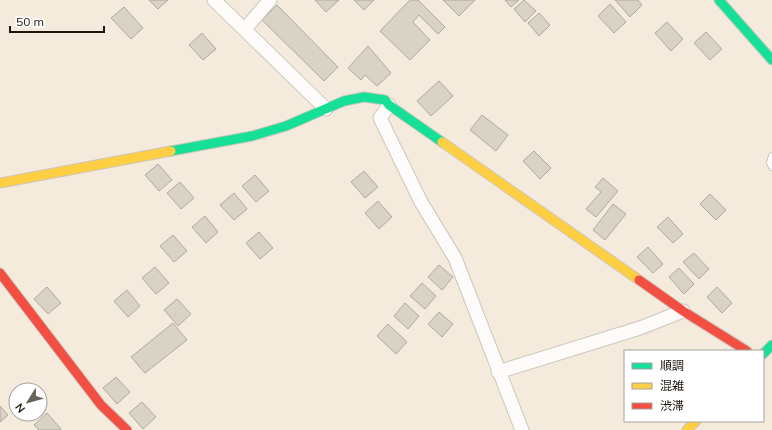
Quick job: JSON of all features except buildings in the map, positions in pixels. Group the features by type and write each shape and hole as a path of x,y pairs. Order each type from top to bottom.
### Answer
{"street":[{"path":"214,0 326,109"},
{"path":"245,29 270,0"},
{"path":"719,0 772,60"},
{"path":"0,183 252,136 286,126 344,101 364,97 385,100 389,105 683,311 745,350"},
{"path":"389,105 380,118 421,202 455,258 498,372 522,430"},
{"path":"0,273 100,405 127,430"},
{"path":"498,372 640,328 683,311"},
{"path":"764,353 772,345"},
{"path":"687,430 695,422"}],"lane":[{"path":"772,156 770,162 772,167"}],"traffic: fast":[{"path":"719,0 772,60"},
{"path":"171,151 252,136 286,126 344,101 364,97 385,100 389,105 442,142"},
{"path":"764,353 772,345"}],"traffic: slow":[{"path":"442,142 639,280"},
{"path":"0,183 171,151"},
{"path":"687,430 695,422"}],"traffic: jam":[{"path":"0,273 101,405 127,430"},
{"path":"639,280 683,311 745,350"}]}
